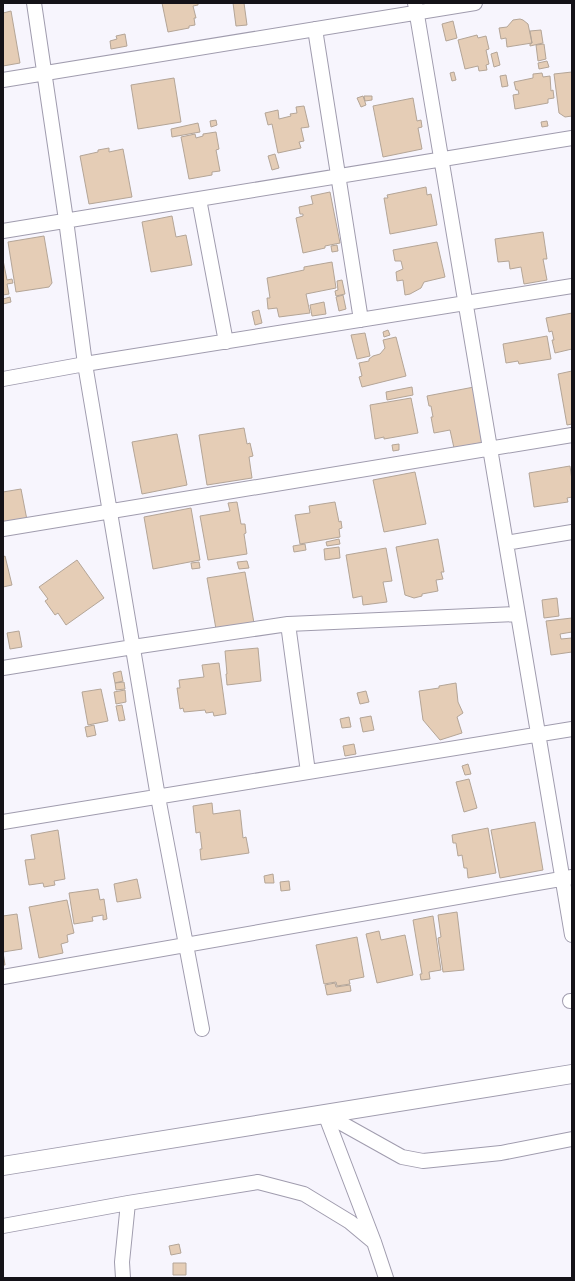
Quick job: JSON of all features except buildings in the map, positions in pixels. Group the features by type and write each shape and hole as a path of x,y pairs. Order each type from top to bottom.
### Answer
{"street":[{"path":"34,3 66,220 85,364 158,797 202,1028"},
{"path":"3,80 315,29 416,8 475,3"},
{"path":"416,8 538,734 567,877 572,934"},
{"path":"315,29 361,320"},
{"path":"3,231 572,138"},
{"path":"199,199 226,342"},
{"path":"3,380 85,364 572,286"},
{"path":"3,529 572,435"},
{"path":"506,543 572,532"},
{"path":"3,668 288,624 518,614"},
{"path":"288,624 308,772"},
{"path":"3,822 572,729"},
{"path":"3,977 567,877"},
{"path":"3,1166 572,1074"},
{"path":"325,1114 402,1157 423,1161 501,1153 572,1139"},
{"path":"325,1114 374,1242 386,1278"},
{"path":"3,1226 128,1203 258,1182 304,1194 350,1222 374,1242"},
{"path":"123,1278 122,1262 128,1203"}]}
